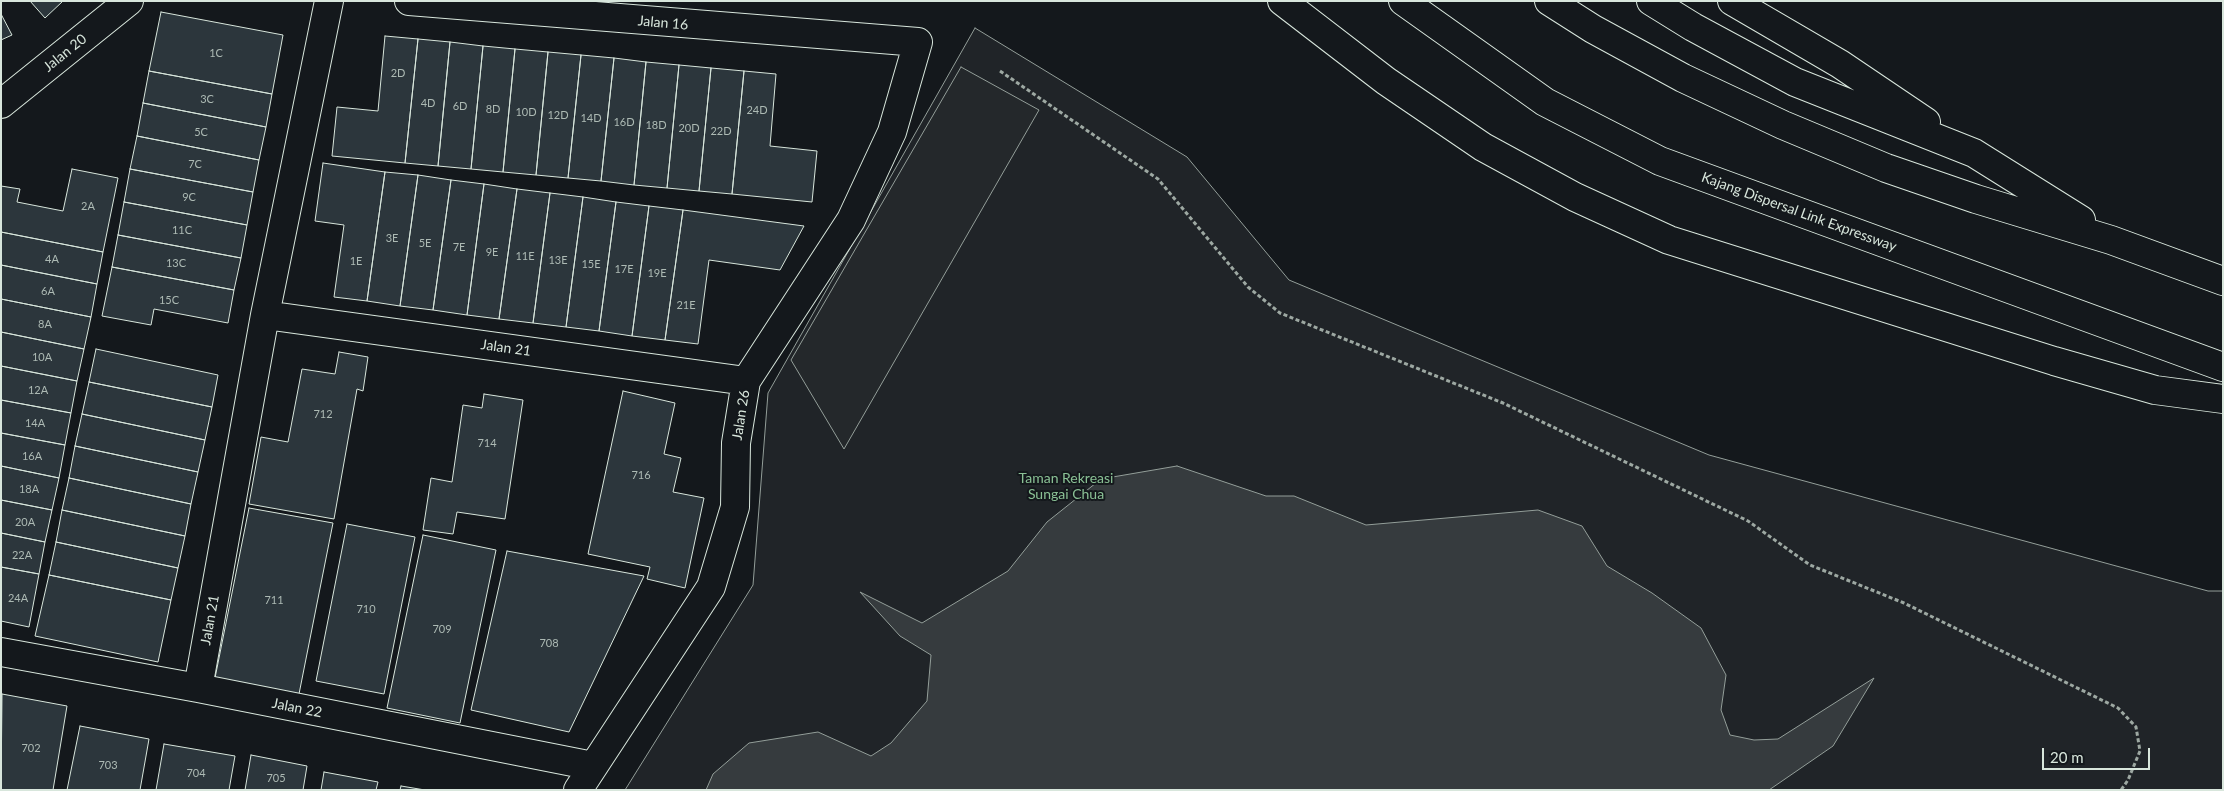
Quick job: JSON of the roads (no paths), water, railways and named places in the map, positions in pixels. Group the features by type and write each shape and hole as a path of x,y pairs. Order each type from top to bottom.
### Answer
{"main road":[{"name":"Jalan 20","path":"1,104 129,1"},
{"name":"Jalan 21","path":"198,688 265,315 329,1"},
{"name":"Jalan 16","path":"409,1 918,42"},
{"path":"1282,1 1386,81 1482,148 1575,197 1669,240 2155,390 2223,399"},
{"name":"Kajang Dispersal Link Expressway","path":"1403,1 1546,102 1660,162 2223,367"},
{"path":"1548,1 1593,29 1683,78 1783,125 1886,168 2111,240 2223,281"},
{"path":"1651,1 1693,27 1795,82 1974,153"},
{"path":"1732,1 1840,64 1974,153 2111,240"},
{"name":"Jalan 26","path":"578,790 711,587 735,507 736,443 746,381 851,220 892,132 918,42"},
{"name":"Jalan 21","path":"265,315 746,381"},
{"name":"Jalan 22","path":"1,652 198,688 593,766"}],"park label":[{"name":"Taman Rekreasi Sungai Chua","path":"1066,486"}]}
